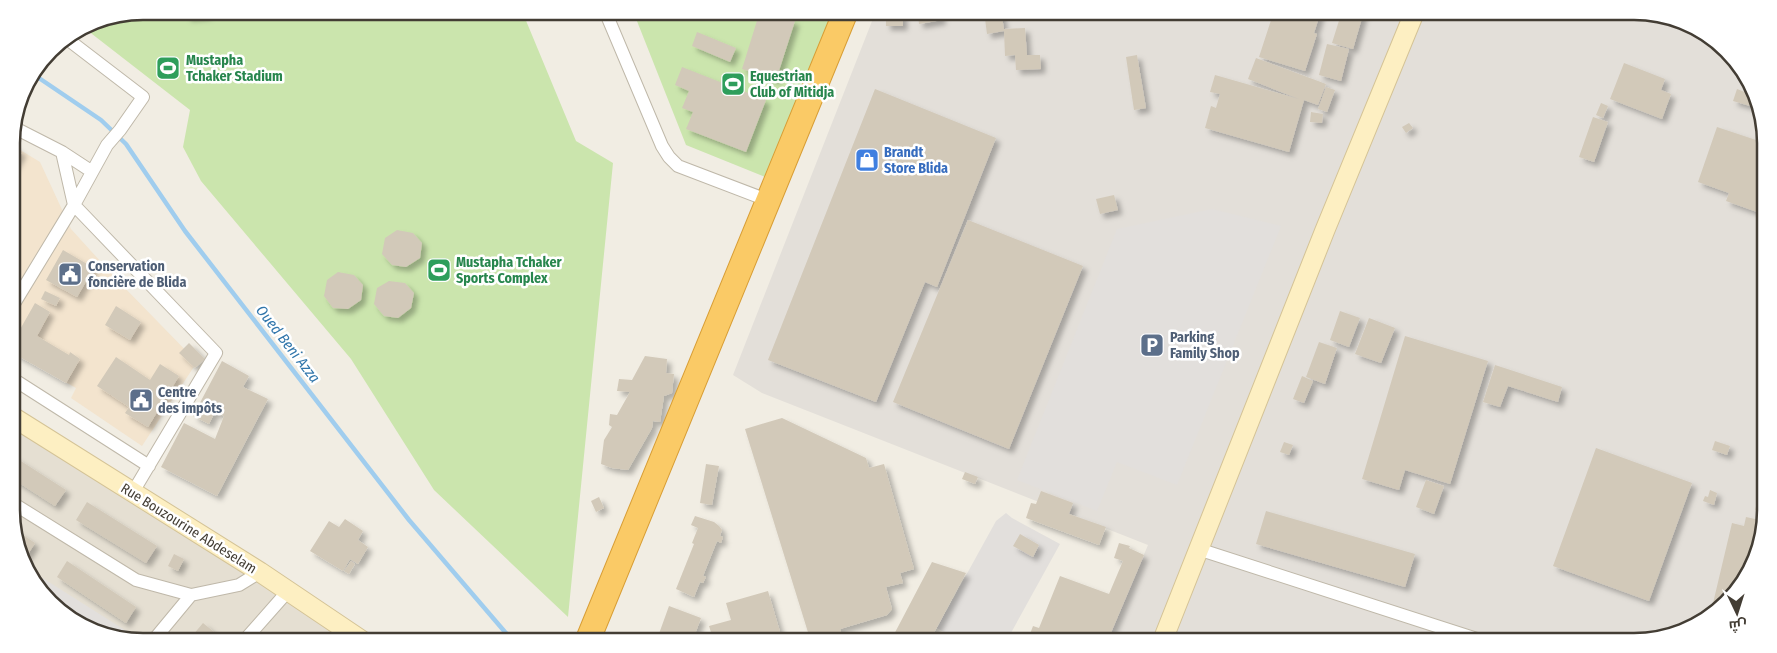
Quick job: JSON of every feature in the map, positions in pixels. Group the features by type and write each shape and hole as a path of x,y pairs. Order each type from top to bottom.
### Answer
{"highway":[{"path":"591,633 842,20"},
{"path":"608,633 858,20"}],"street":[{"path":"609,20 662,146 669,157 678,166 767,200"},
{"path":"1165,633 1325,230 1411,20"},
{"path":"20,294 74,205 107,145 143,97 72,43"},
{"path":"21,130 62,152 91,171"},
{"path":"62,152 74,205 216,353 133,492"},
{"path":"20,383 149,466"},
{"name":"Rue Bouzourine Abdeselam","path":"20,421 260,572 351,633"},
{"path":"20,508 136,580 191,595 239,585 260,572"},
{"path":"1198,549 1458,633"},
{"path":"251,633 288,591"},
{"path":"159,633 191,595"}],"shaded area":[{"path":"872,20 1642,20 1658,22 1681,29 1709,45 1732,68 1741,81 1753,111 1757,143 1757,510 1755,534 1744,565 1732,585 1729,588 1712,588 1712,605 1696,617 1658,631 1642,633 1111,633 1148,545 762,393 733,375"},
{"path":"20,150 40,162 71,229 121,284 197,362 142,446 71,398 76,388 20,357"},
{"name":"Parking Family Shop","path":"1212,209 1281,226 1177,485 1117,462 1097,511 1017,480 1117,229"},
{"path":"20,421 350,633 135,633 103,626 74,612 50,591 41,579 33,565 22,534 20,518"},
{"path":"1006,513 1060,544 1011,633 945,633 937,628 996,521"},
{"path":"39,576 128,632 103,626 74,612 50,591"}],"green space":[{"name":"Mustapha Tchaker Sports Complex","path":"135,20 526,20 576,141 613,163 568,617 434,490 351,359 201,181 183,147 190,110 90,32 119,22"},
{"name":"Equestrian Club of Mitidja","path":"637,20 831,20 765,177 686,145"}],"building":[{"path":"757,20 795,21 776,80 742,69"},
{"path":"886,20 903,20 903,26 886,26"},
{"path":"918,20 942,20 919,24"},
{"path":"985,20 1002,20 1004,29 1025,28 1027,55 1040,55 1041,69 1016,70 1015,55 1005,56 1004,31 987,34"},
{"path":"1271,20 1318,20 1314,33 1317,34 1305,71 1259,57"},
{"path":"1339,20 1361,20 1353,49 1332,43"},
{"path":"697,32 736,48 730,62 692,46"},
{"path":"1327,44 1349,49 1341,81 1319,75"},
{"path":"1137,55 1146,108 1134,110 1126,57"},
{"path":"1256,58 1326,84 1318,105 1304,100 1289,152 1205,128 1211,106 1216,108 1220,94 1210,92 1215,75 1299,99 1248,79"},
{"path":"1624,63 1665,79 1661,90 1671,94 1662,119 1610,99"},
{"path":"682,67 766,100 746,152 686,129 693,112 682,108 689,91 675,85"},
{"path":"1326,87 1335,90 1327,112 1318,109"},
{"path":"875,89 996,138 937,287 925,282 876,402 768,360"},
{"path":"1737,89 1746,93 1751,106 1733,101"},
{"path":"1601,103 1608,106 1603,118 1596,115"},
{"path":"1311,112 1323,114 1322,123 1310,122"},
{"path":"1593,117 1608,122 1594,162 1579,157"},
{"path":"1409,123 1413,128 1406,133 1402,127"},
{"path":"1717,127 1757,140 1757,212 1726,201 1729,193 1698,182"},
{"path":"1114,195 1118,210 1100,214 1096,199"},
{"path":"968,220 1083,266 1009,449 893,402"},
{"path":"397,230 413,233 422,243 420,258 406,267 392,265 382,254 385,238"},
{"name":"Conservation foncière de Blida","path":"63,250 94,268 77,297 46,280"},
{"path":"338,272 354,275 363,285 361,300 348,309 333,308 324,296 327,280"},
{"path":"389,281 405,283 414,293 411,308 398,318 384,316 374,304 377,288"},
{"path":"45,291 60,298 56,306 41,299"},
{"path":"35,303 50,312 37,336 69,355 70,352 80,359 66,383 20,357 20,329"},
{"path":"116,306 141,322 130,340 105,325"},
{"path":"1340,311 1360,318 1349,347 1330,340"},
{"path":"1369,318 1395,328 1381,363 1355,354"},
{"path":"1405,336 1488,361 1450,484 1405,470 1399,490 1362,479"},
{"path":"1319,342 1337,348 1325,384 1306,377"},
{"path":"189,343 205,359 195,368 179,353"},
{"path":"645,356 667,359 666,373 674,374 672,393 664,396 660,422 653,421 652,428 628,470 612,468 601,464 604,440 612,427 609,425 610,414 617,415 630,392 617,391 619,379 632,380"},
{"name":"Centre des impôts","path":"116,357 150,380 160,364 179,376 148,427 125,413 129,407 97,386"},
{"path":"222,361 249,376 243,387 268,399 217,496 161,467 184,423 215,439 224,416 215,412 209,424 193,416"},
{"path":"1495,365 1562,387 1558,402 1508,386 1500,407 1483,402"},
{"path":"1302,376 1313,381 1304,403 1293,399"},
{"path":"782,418 866,458 869,468 884,464 914,569 900,573 903,583 886,587 892,609 887,615 840,629 841,633 808,633 745,429"},
{"path":"1715,441 1730,446 1727,455 1712,450"},
{"path":"1284,442 1293,445 1289,455 1280,452"},
{"path":"1596,448 1692,483 1649,601 1553,566"},
{"path":"20,460 66,490 55,506 20,484"},
{"path":"706,464 719,466 712,505 700,503"},
{"path":"965,472 978,477 975,484 962,479"},
{"path":"1426,480 1444,486 1434,514 1416,507"},
{"path":"1710,490 1717,493 1714,505 1703,501 1705,496 1708,497"},
{"path":"1041,491 1073,503 1069,514 1106,527 1099,545 1026,518 1031,503 1036,504"},
{"path":"599,497 604,508 596,512 591,501"},
{"path":"87,502 157,546 146,563 76,520"},
{"path":"1266,511 1415,554 1405,587 1256,544"},
{"path":"695,516 714,522 722,530 720,536 723,537 721,543 717,541 703,576 706,577 703,583 700,582 694,597 676,589 694,544 692,543 698,528 691,525"},
{"path":"1746,517 1756,519 1755,534 1744,565 1732,585 1729,588 1717,588 1732,523 1744,526"},
{"path":"345,519 363,531 358,540 368,547 358,564 350,559 343,571 310,551 329,521 339,527"},
{"path":"22,534 35,543 28,554"},
{"path":"1020,534 1039,545 1033,557 1013,546"},
{"path":"1119,543 1130,546 1129,548 1144,555 1111,633 1030,633 1033,626 1039,628 1060,576 1109,594 1123,561 1114,558"},
{"path":"174,554 184,559 178,571 168,566"},
{"path":"67,561 136,607 126,623 57,577"},
{"path":"351,561 355,564 349,574 344,571"},
{"path":"932,562 966,573 934,633 895,633"},
{"path":"768,591 780,633 711,633 709,626 731,620 726,603"},
{"path":"669,606 701,618 695,633 659,633"},
{"path":"203,623 215,633 195,633"}],"waterway":[{"name":"Oued Beni Azza","path":"39,78 101,120 126,144 185,231 409,520 506,633"}],"place":[{"name":"Mustapha Tchaker Stadium","path":"168,68"},
{"name":"Equestrian Club of Mitidja","path":"733,84"},
{"name":"Brandt Store Blida","path":"867,160"},
{"name":"Mustapha Tchaker Sports Complex","path":"439,270"},
{"name":"Conservation foncière de Blida","path":"70,274"},
{"name":"Parking Family Shop","path":"1152,345"},
{"name":"Centre des impôts","path":"141,400"}]}
